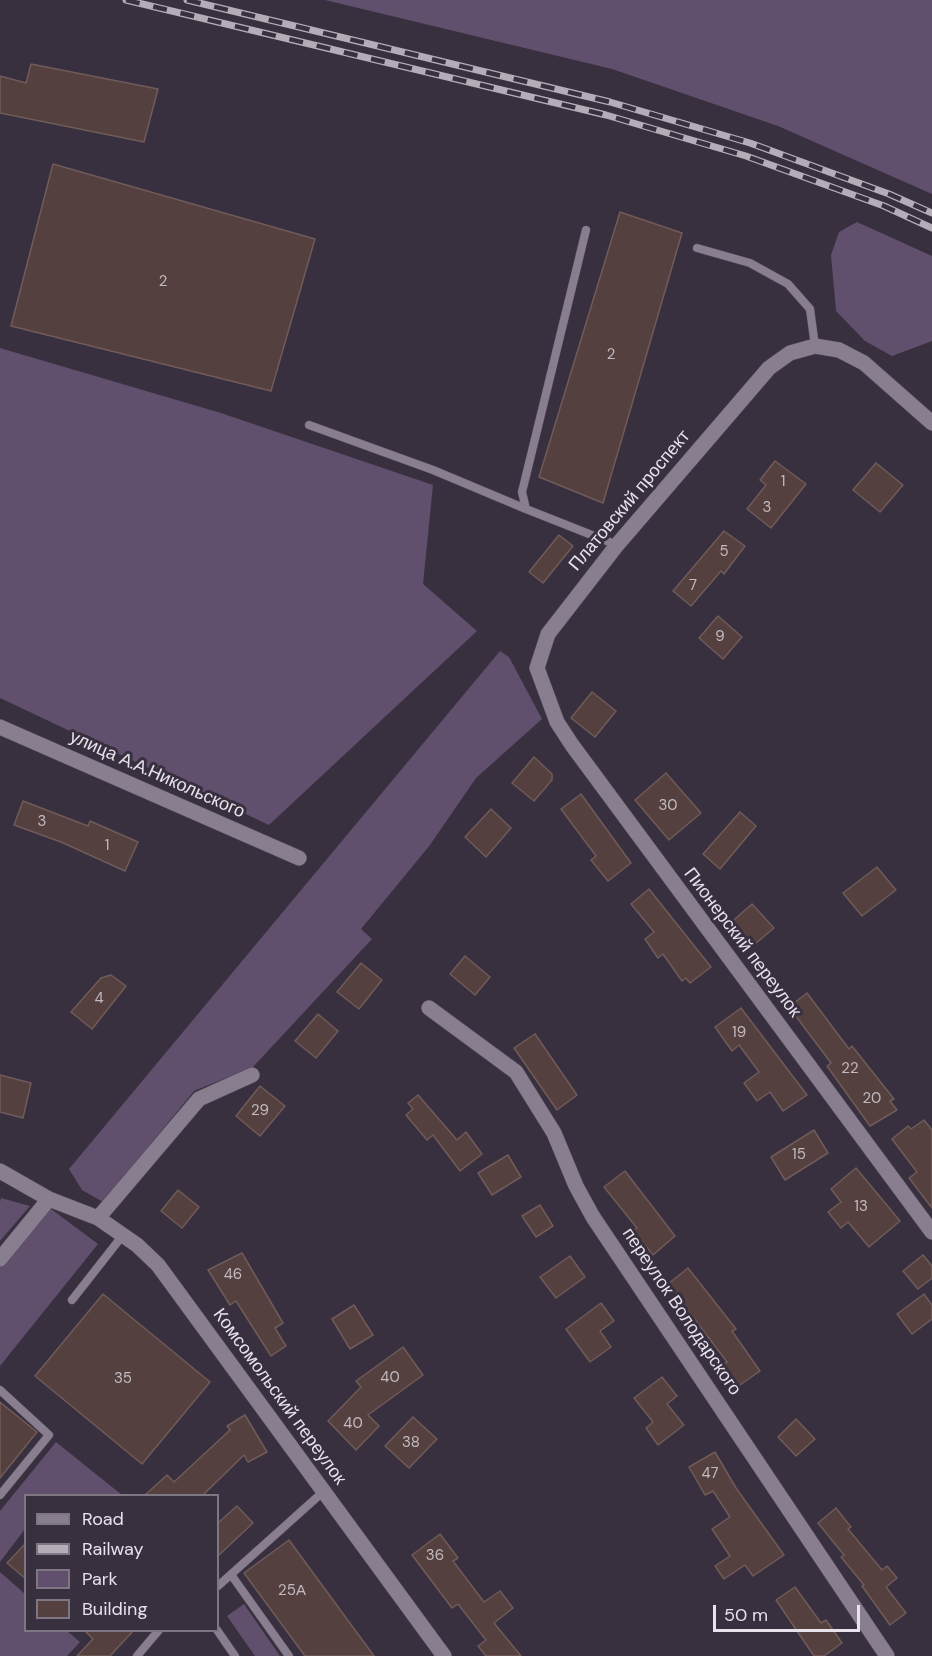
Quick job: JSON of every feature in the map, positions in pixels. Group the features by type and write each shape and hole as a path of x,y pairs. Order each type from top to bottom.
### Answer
{"street":[{"name":"Платовский проспект","path":"537,668 548,634 617,545 769,368 790,353 815,346"},
{"path":"815,346 839,350 864,363 932,423"},
{"name":"Пионерский переулок","path":"537,668 557,722 572,745 932,1232"},
{"name":"улица А.А.Никольского","path":"0,727 299,858"},
{"name":"переулок Володарского","path":"429,1008 516,1072 554,1133 576,1186 593,1217 763,1467 887,1656"},
{"path":"98,1218 199,1099 252,1075"},
{"name":"Комсомольский переулок","path":"0,1171 49,1199 98,1218 123,1235 158,1265 444,1656"},
{"path":"0,1259 49,1199"}],"lane":[{"path":"526,509 522,492 586,230"},
{"path":"698,248 750,263 788,284 810,309 815,346"},
{"path":"309,425 433,470 617,545"},
{"path":"72,1300 123,1235"},
{"path":"0,1390 49,1435 0,1495"},
{"path":"219,1585 324,1491"},
{"path":"232,1576 289,1656"},
{"path":"137,1656 157,1632"},
{"path":"218,1632 235,1656"}],"green space":[{"path":"325,0 932,0 932,194 778,126 612,69"},
{"path":"857,222 932,256 932,341 892,356 865,341 836,311 831,255 839,232"},
{"path":"0,348 221,413 433,485 423,584 477,631 269,825 0,698"},
{"path":"500,651 509,657 542,719 476,778 430,845 361,929 372,939 253,1067 194,1091 103,1202 82,1190 69,1169"},
{"path":"1,1198 30,1206 0,1241 0,1202"},
{"path":"47,1206 98,1244 0,1366 0,1264"},
{"path":"56,1442 121,1494 24,1494 24,1530 0,1562 0,1511"},
{"path":"0,1572 24,1593 24,1632 68,1632 80,1642 67,1656 0,1656"},
{"path":"244,1604 280,1656 255,1656 227,1616"}],"building":[{"path":"31,64 158,89 144,142 0,113 0,76 26,83"},
{"path":"53,164 315,239 271,391 11,326"},
{"path":"620,212 682,233 603,503 539,477"},
{"path":"775,461 806,484 771,528 747,509 766,485 760,480"},
{"path":"876,463 903,485 880,512 853,490"},
{"path":"724,531 745,546 724,574 721,571 691,606 673,591"},
{"path":"559,535 573,546 543,583 529,572"},
{"path":"718,616 742,637 723,659 699,638"},
{"path":"592,692 616,711 595,737 571,718"},
{"path":"534,757 552,774 552,780 534,801 512,783"},
{"path":"666,773 701,813 669,840 635,800"},
{"path":"581,794 631,863 608,881 591,860 596,856 561,809"},
{"path":"23,801 88,826 90,821 138,842 125,871 61,842 14,825"},
{"path":"491,809 511,828 486,857 465,837"},
{"path":"740,812 756,826 720,869 703,854"},
{"path":"877,867 896,890 862,916 843,893"},
{"path":"649,889 711,967 690,983 686,978 682,981 663,954 658,958 645,939 654,932 631,904"},
{"path":"752,904 774,928 749,949 728,925"},
{"path":"465,956 490,977 475,995 450,974"},
{"path":"361,963 382,980 359,1009 337,992"},
{"path":"111,975 126,986 92,1029 71,1012 101,978"},
{"path":"807,993 849,1049 852,1046 894,1099 890,1101 897,1110 870,1126 827,1066 831,1063 789,1007"},
{"path":"741,1008 807,1095 783,1111 770,1092 757,1101 744,1083 759,1072 739,1045 732,1051 715,1027"},
{"path":"318,1014 338,1031 316,1058 295,1041"},
{"path":"535,1034 577,1095 557,1110 514,1048"},
{"path":"0,1075 31,1083 23,1118 0,1112"},
{"path":"260,1086 285,1106 260,1136 236,1116"},
{"path":"418,1095 457,1140 466,1132 482,1154 460,1171 433,1135 427,1140 406,1115 413,1109 408,1103"},
{"path":"924,1120 932,1130 932,1208 909,1178 917,1172 892,1139 908,1126 911,1129"},
{"path":"814,1130 828,1153 785,1180 771,1157"},
{"path":"508,1155 521,1177 492,1195 478,1173"},
{"path":"856,1168 900,1221 869,1247 848,1222 841,1228 828,1212 841,1202 831,1189"},
{"path":"625,1171 675,1236 653,1255 633,1231 637,1228 604,1187"},
{"path":"178,1190 199,1207 182,1228 161,1211"},
{"path":"540,1205 553,1226 536,1237 522,1216"},
{"path":"242,1253 283,1323 275,1328 286,1346 271,1356 236,1301 230,1305 208,1270"},
{"path":"923,1255 932,1266 932,1278 918,1289 903,1271"},
{"path":"570,1256 585,1277 556,1298 540,1277"},
{"path":"688,1268 736,1329 732,1331 760,1371 737,1387 722,1365 727,1362 668,1284"},
{"path":"103,1294 210,1382 142,1464 35,1376"},
{"path":"924,1294 932,1305 932,1319 912,1334 897,1314"},
{"path":"601,1303 614,1321 600,1331 611,1347 590,1362 566,1329"},
{"path":"354,1305 373,1335 350,1349 332,1319"},
{"path":"403,1347 423,1375 368,1415 379,1426 356,1450 328,1421 361,1387 356,1381"},
{"path":"662,1377 677,1396 667,1404 684,1425 658,1445 646,1428 653,1422 634,1398"},
{"path":"0,1402 37,1432 0,1478"},
{"path":"245,1415 267,1452 248,1462 244,1455 204,1494 146,1494 167,1475 174,1482 230,1430 227,1426"},
{"path":"413,1417 437,1439 409,1468 385,1446"},
{"path":"796,1419 815,1439 796,1456 778,1437"},
{"path":"715,1452 736,1488 784,1555 753,1576 745,1565 724,1579 715,1566 730,1556 712,1529 730,1517 713,1491 705,1495 689,1467"},
{"path":"237,1506 253,1523 219,1555 219,1522"},
{"path":"836,1508 851,1527 848,1529 882,1570 887,1566 897,1578 886,1587 906,1613 890,1625 862,1586 864,1585 841,1557 844,1555 818,1523"},
{"path":"440,1534 458,1558 453,1561 484,1602 500,1591 513,1608 494,1623 521,1656 486,1656 478,1646 486,1640 458,1604 452,1608 412,1555"},
{"path":"289,1540 374,1656 305,1656 244,1573"},
{"path":"24,1545 24,1577 7,1563"},
{"path":"795,1587 821,1623 826,1620 842,1643 824,1656 814,1656 776,1600"},
{"path":"86,1632 132,1632 110,1656 77,1656 93,1639"}],"railway":[{"path":"126,0 606,115 746,156 884,206 932,228"},
{"path":"187,0 610,102 750,143 889,194 932,213"}]}
